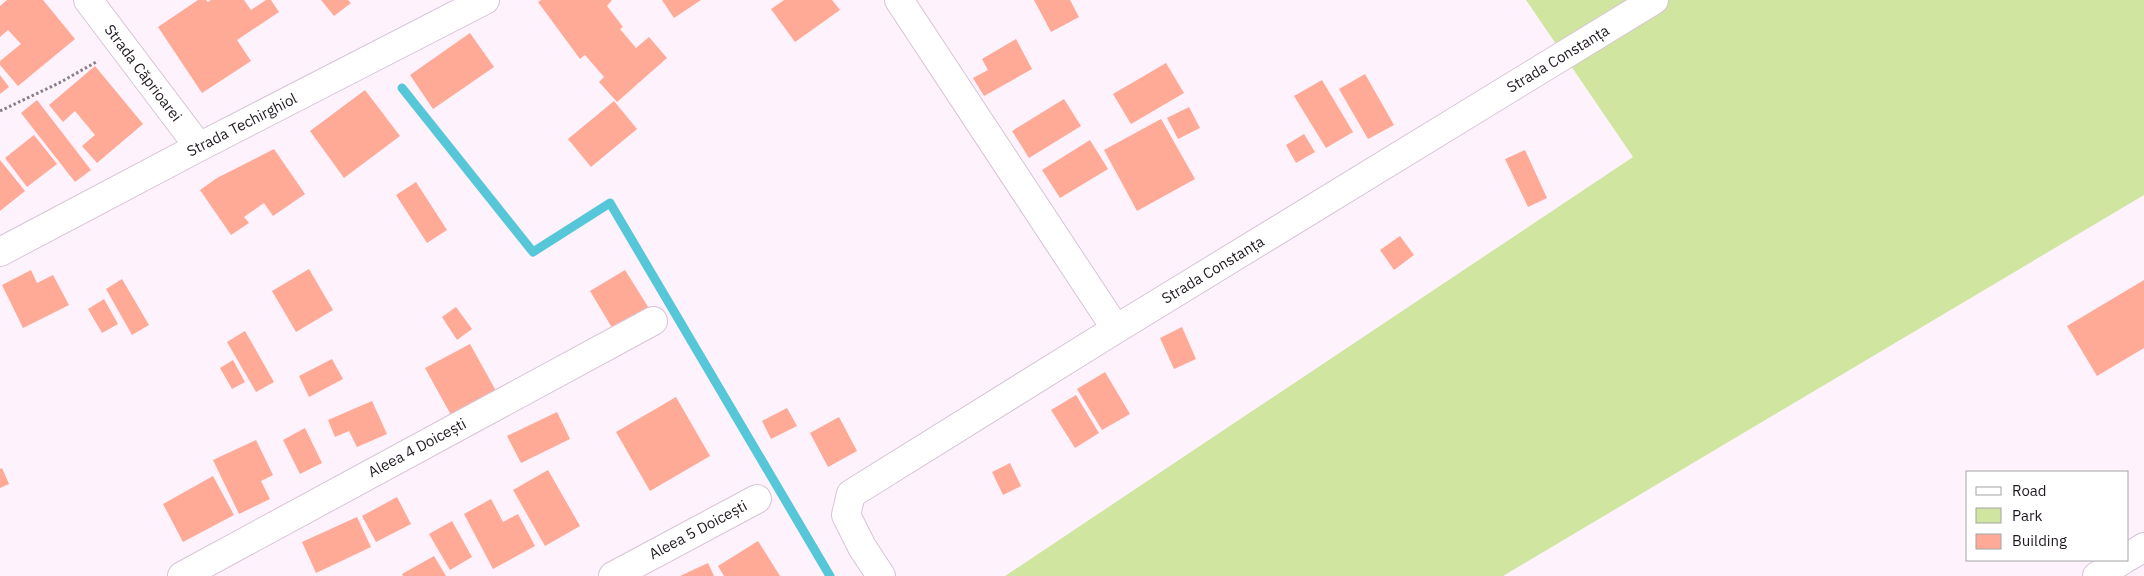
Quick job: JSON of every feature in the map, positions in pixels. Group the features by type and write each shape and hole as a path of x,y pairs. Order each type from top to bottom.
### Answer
{"street":[{"name":"Strada Căprioarei","path":"88,0 199,147"},
{"name":"Strada Techirghiol","path":"0,252 485,0"},
{"path":"899,0 1116,328"},
{"name":"Strada Constanța","path":"881,576 862,547 846,515 851,494 1116,328 1654,0"},
{"name":"Aleea 4 Doicești","path":"182,576 653,321"},
{"name":"Aleea 5 Doicești","path":"613,576 757,499"},
{"path":"2129,556 2144,547"},
{"path":"2097,576 2121,561"}],"path":[{"path":"0,111 59,84 123,47"}],"green space":[{"path":"1526,0 2144,0 2144,195 1503,576 1005,576 1633,157"}],"building":[{"path":"7,0 43,0 75,39 18,86 0,65 0,61 21,44 8,30 0,37 0,6"},
{"path":"198,0 206,0 208,2 211,0 244,0 251,10 266,0 271,0 279,12 237,40 251,61 202,93 158,27"},
{"path":"321,0 348,0 351,3 334,16"},
{"path":"541,0 612,0 607,6 623,27 620,29 636,48 649,37 667,58 617,102 599,82 604,77 585,55 580,59 538,2"},
{"path":"662,0 701,0 674,18"},
{"path":"784,0 832,0 840,10 795,42 771,9"},
{"path":"1034,0 1070,0 1079,17 1051,32"},
{"path":"470,33 494,67 433,109 410,75"},
{"path":"1016,39 1032,69 984,96 973,78 988,70 982,59"},
{"path":"1166,63 1184,93 1131,124 1113,94"},
{"path":"95,66 143,124 97,163 82,146 95,135 75,111 63,122 49,105"},
{"path":"1365,74 1394,125 1368,139 1339,89"},
{"path":"0,75 9,87 0,94"},
{"path":"1322,80 1353,132 1326,148 1294,96"},
{"path":"365,90 400,136 344,178 310,131"},
{"path":"1064,99 1081,126 1029,158 1012,131"},
{"path":"37,100 91,170 75,182 21,113"},
{"path":"614,101 637,129 591,167 568,139"},
{"path":"1189,107 1200,128 1178,139 1167,118"},
{"path":"1161,119 1195,179 1137,211 1104,150"},
{"path":"1304,134 1315,152 1296,163 1286,145"},
{"path":"34,135 57,164 27,187 5,158"},
{"path":"1090,140 1108,169 1060,198 1042,170"},
{"path":"274,149 305,194 273,216 264,203 244,217 249,223 231,235 200,190 217,178"},
{"path":"1525,150 1547,198 1528,207 1505,159"},
{"path":"0,160 25,191 0,211"},
{"path":"416,182 447,230 427,243 396,195"},
{"path":"1400,236 1414,255 1394,270 1380,250"},
{"path":"309,269 333,310 296,332 272,291"},
{"path":"31,270 37,283 53,275 69,305 23,328 2,285"},
{"path":"625,270 650,310 614,331 590,291"},
{"path":"122,279 149,325 132,335 106,289"},
{"path":"2144,280 2144,348 2097,376 2067,326"},
{"path":"104,299 118,324 102,333 88,309"},
{"path":"456,307 472,329 457,340 442,317"},
{"path":"1182,327 1196,359 1174,369 1160,338"},
{"path":"245,331 274,382 256,392 227,342"},
{"path":"470,344 496,391 451,415 425,368"},
{"path":"332,359 343,379 309,397 299,376"},
{"path":"233,360 245,382 232,389 220,368"},
{"path":"1105,372 1130,414 1102,430 1077,389"},
{"path":"1076,395 1099,433 1075,448 1051,410"},
{"path":"676,397 710,456 650,491 616,432"},
{"path":"372,401 387,434 357,447 349,431 335,437 328,420"},
{"path":"787,408 797,426 771,439 762,421"},
{"path":"557,412 570,439 521,463 507,436"},
{"path":"839,417 857,451 828,467 810,433"},
{"path":"305,428 322,463 300,474 283,440"},
{"path":"256,440 273,475 261,481 270,499 239,514 213,460"},
{"path":"1010,463 1021,486 1003,495 992,472"},
{"path":"2,468 9,484 0,488 0,469"},
{"path":"548,470 580,526 545,546 513,490"},
{"path":"213,476 234,515 183,542 163,504"},
{"path":"397,497 411,524 376,542 362,516"},
{"path":"491,499 503,522 518,514 535,546 493,569 464,514"},
{"path":"357,517 371,547 316,573 302,542"},
{"path":"452,521 472,557 450,570 429,534"},
{"path":"758,541 780,576 724,576 718,566"},
{"path":"434,556 446,576 403,576 402,574"},
{"path":"708,563 714,576 680,576"}],"waterway":[{"path":"402,88 533,252 610,203 830,576"}]}
